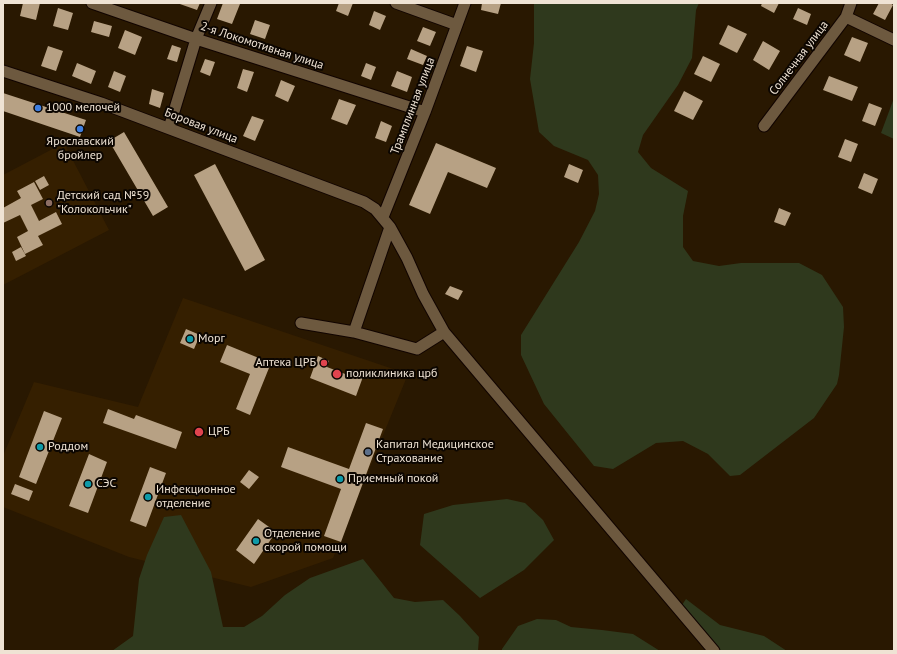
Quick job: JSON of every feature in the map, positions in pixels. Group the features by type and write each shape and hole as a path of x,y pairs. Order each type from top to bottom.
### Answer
{"street":[{"name":"2-я Локомотивная улица","path":"92,3 424,112"},
{"path":"169,128 196,38 211,3"},
{"path":"396,3 457,25"},
{"name":"Трамплинная улица","path":"383,217 465,3"},
{"name":"Солнечная улица","path":"764,126 846,16 851,3"},
{"path":"846,16 894,40"},
{"name":"Боровая улица","path":"3,71 169,128 364,202 375,209 390,227 407,258 423,294 444,332 714,651"},
{"path":"354,332 390,227"},
{"path":"301,323 354,332 416,349 444,332"}],"shaded area":[{"name":"Детский сад №59 \"Колокольчик\"","path":"64,143 109,230 3,285 3,175"},
{"name":"ЦРБ","path":"183,298 408,374 333,558 251,587 129,557 3,507 3,456 34,382 138,407"}],"green space":[{"path":"534,3 699,3 696,10 692,58 678,85 643,135 638,152 651,168 688,191 683,216 683,247 693,261 719,266 741,263 799,263 822,275 843,307 844,327 837,384 814,418 740,475 730,476 708,454 683,441 656,443 613,469 594,466 544,404 521,355 521,335 579,242 595,211 599,194 598,175 588,160 554,146 539,132 530,79 534,43"},
{"path":"894,98 894,139 881,133"},
{"path":"507,499 525,503 543,520 554,540 524,570 480,598 420,545 424,514 453,505"},
{"path":"181,515 211,572 223,627 244,627 262,616 285,595 310,578 363,559 394,598 415,602 443,600 479,637 478,651 112,651 133,636 139,579 147,555 164,517"},
{"path":"686,599 720,625 764,636 787,651 721,651 682,605"},
{"path":"537,619 556,620 571,627 633,634 660,651 502,651 518,626"}],"building":[{"path":"23,3 40,3 36,20 20,16"},
{"path":"177,3 200,3 197,10"},
{"path":"223,3 240,4 232,24 217,19"},
{"path":"339,3 353,3 348,16 336,11"},
{"path":"482,3 501,3 498,14 481,10"},
{"path":"762,3 779,3 774,13 761,6"},
{"path":"879,3 890,3 893,5 885,20 873,14"},
{"path":"58,8 73,13 68,30 53,26"},
{"path":"798,8 811,14 807,25 793,19"},
{"path":"374,11 386,16 380,30 369,25"},
{"path":"255,20 270,25 265,39 250,34"},
{"path":"94,21 112,26 109,37 91,32"},
{"path":"728,25 747,34 737,53 719,44"},
{"path":"423,27 436,32 430,46 417,41"},
{"path":"125,30 142,37 135,55 118,48"},
{"path":"852,37 868,43 860,62 844,55"},
{"path":"763,41 780,51 769,70 753,60"},
{"path":"172,45 181,48 177,62 167,59"},
{"path":"48,46 63,51 56,71 41,66"},
{"path":"467,46 483,51 476,72 460,66"},
{"path":"411,49 427,56 423,65 407,59"},
{"path":"703,56 720,64 711,82 694,74"},
{"path":"205,59 215,62 210,76 200,72"},
{"path":"77,63 96,71 91,84 72,76"},
{"path":"366,63 376,67 371,80 361,76"},
{"path":"243,69 254,72 247,92 237,88"},
{"path":"114,71 126,76 120,92 108,87"},
{"path":"397,71 412,77 407,92 391,86"},
{"path":"829,76 858,87 852,101 823,90"},
{"path":"281,80 295,86 288,102 275,96"},
{"path":"152,89 164,93 160,108 149,104"},
{"path":"684,91 703,101 693,120 674,111"},
{"path":"3,93 86,120 80,137 3,111"},
{"path":"339,99 356,105 347,125 331,119"},
{"path":"869,103 882,108 875,126 862,121"},
{"path":"252,116 264,120 255,141 243,136"},
{"path":"381,121 392,126 386,142 375,138"},
{"path":"124,132 168,207 153,216 109,141"},
{"path":"845,139 858,144 851,162 838,157"},
{"path":"436,143 496,168 487,188 448,172 430,214 409,205"},
{"path":"215,164 265,260 245,271 194,175"},
{"path":"569,164 583,170 578,183 564,177"},
{"path":"864,173 878,179 872,194 858,188"},
{"path":"44,176 49,185 40,190 35,181"},
{"path":"34,182 43,199 31,205 39,221 56,212 62,224 38,236 43,245 25,254 17,237 28,231 20,215 3,223 3,208 21,198 17,191"},
{"path":"779,208 791,213 785,226 774,222"},
{"path":"21,247 26,256 16,261 12,252"},
{"path":"450,286 463,291 458,300 445,294"},
{"name":"Морг","path":"186,329 200,335 194,349 180,343"},
{"path":"227,345 271,363 250,415 236,409 250,374 220,362"},
{"name":"поликлиника црб","path":"318,356 329,361 327,367 353,377 355,371 364,374 356,396 310,378"},
{"path":"108,409 134,419 136,415 182,432 176,449 103,423"},
{"name":"Роддом","path":"44,411 62,418 36,484 19,477"},
{"name":"Приемный покой","path":"366,423 383,429 341,542 324,536 341,489 281,467 288,447 349,469"},
{"name":"СЭС","path":"89,454 107,462 88,513 69,506"},
{"name":"Инфекционное отделение","path":"150,467 166,473 146,527 130,521"},
{"path":"249,470 259,477 249,489 240,482"},
{"path":"15,484 33,491 29,501 11,494"},
{"name":"Отделение скорой помощи","path":"258,519 276,532 254,564 236,550"}],"place":[{"name":"1000 мелочей","path":"38,108"},
{"name":"Ярославский бройлер","path":"80,129"},
{"name":"Детский сад №59 \"Колокольчик\"","path":"49,203"},
{"name":"Морг","path":"190,339"},
{"name":"Аптека ЦРБ","path":"324,363"},
{"name":"поликлиника црб","path":"337,374"},
{"name":"ЦРБ","path":"199,432"},
{"name":"Роддом","path":"40,447"},
{"name":"Капитал Медицинское Страхование","path":"368,452"},
{"name":"Приемный покой","path":"340,479"},
{"name":"СЭС","path":"88,484"},
{"name":"Инфекционное отделение","path":"148,497"},
{"name":"Отделение скорой помощи","path":"256,541"}]}
